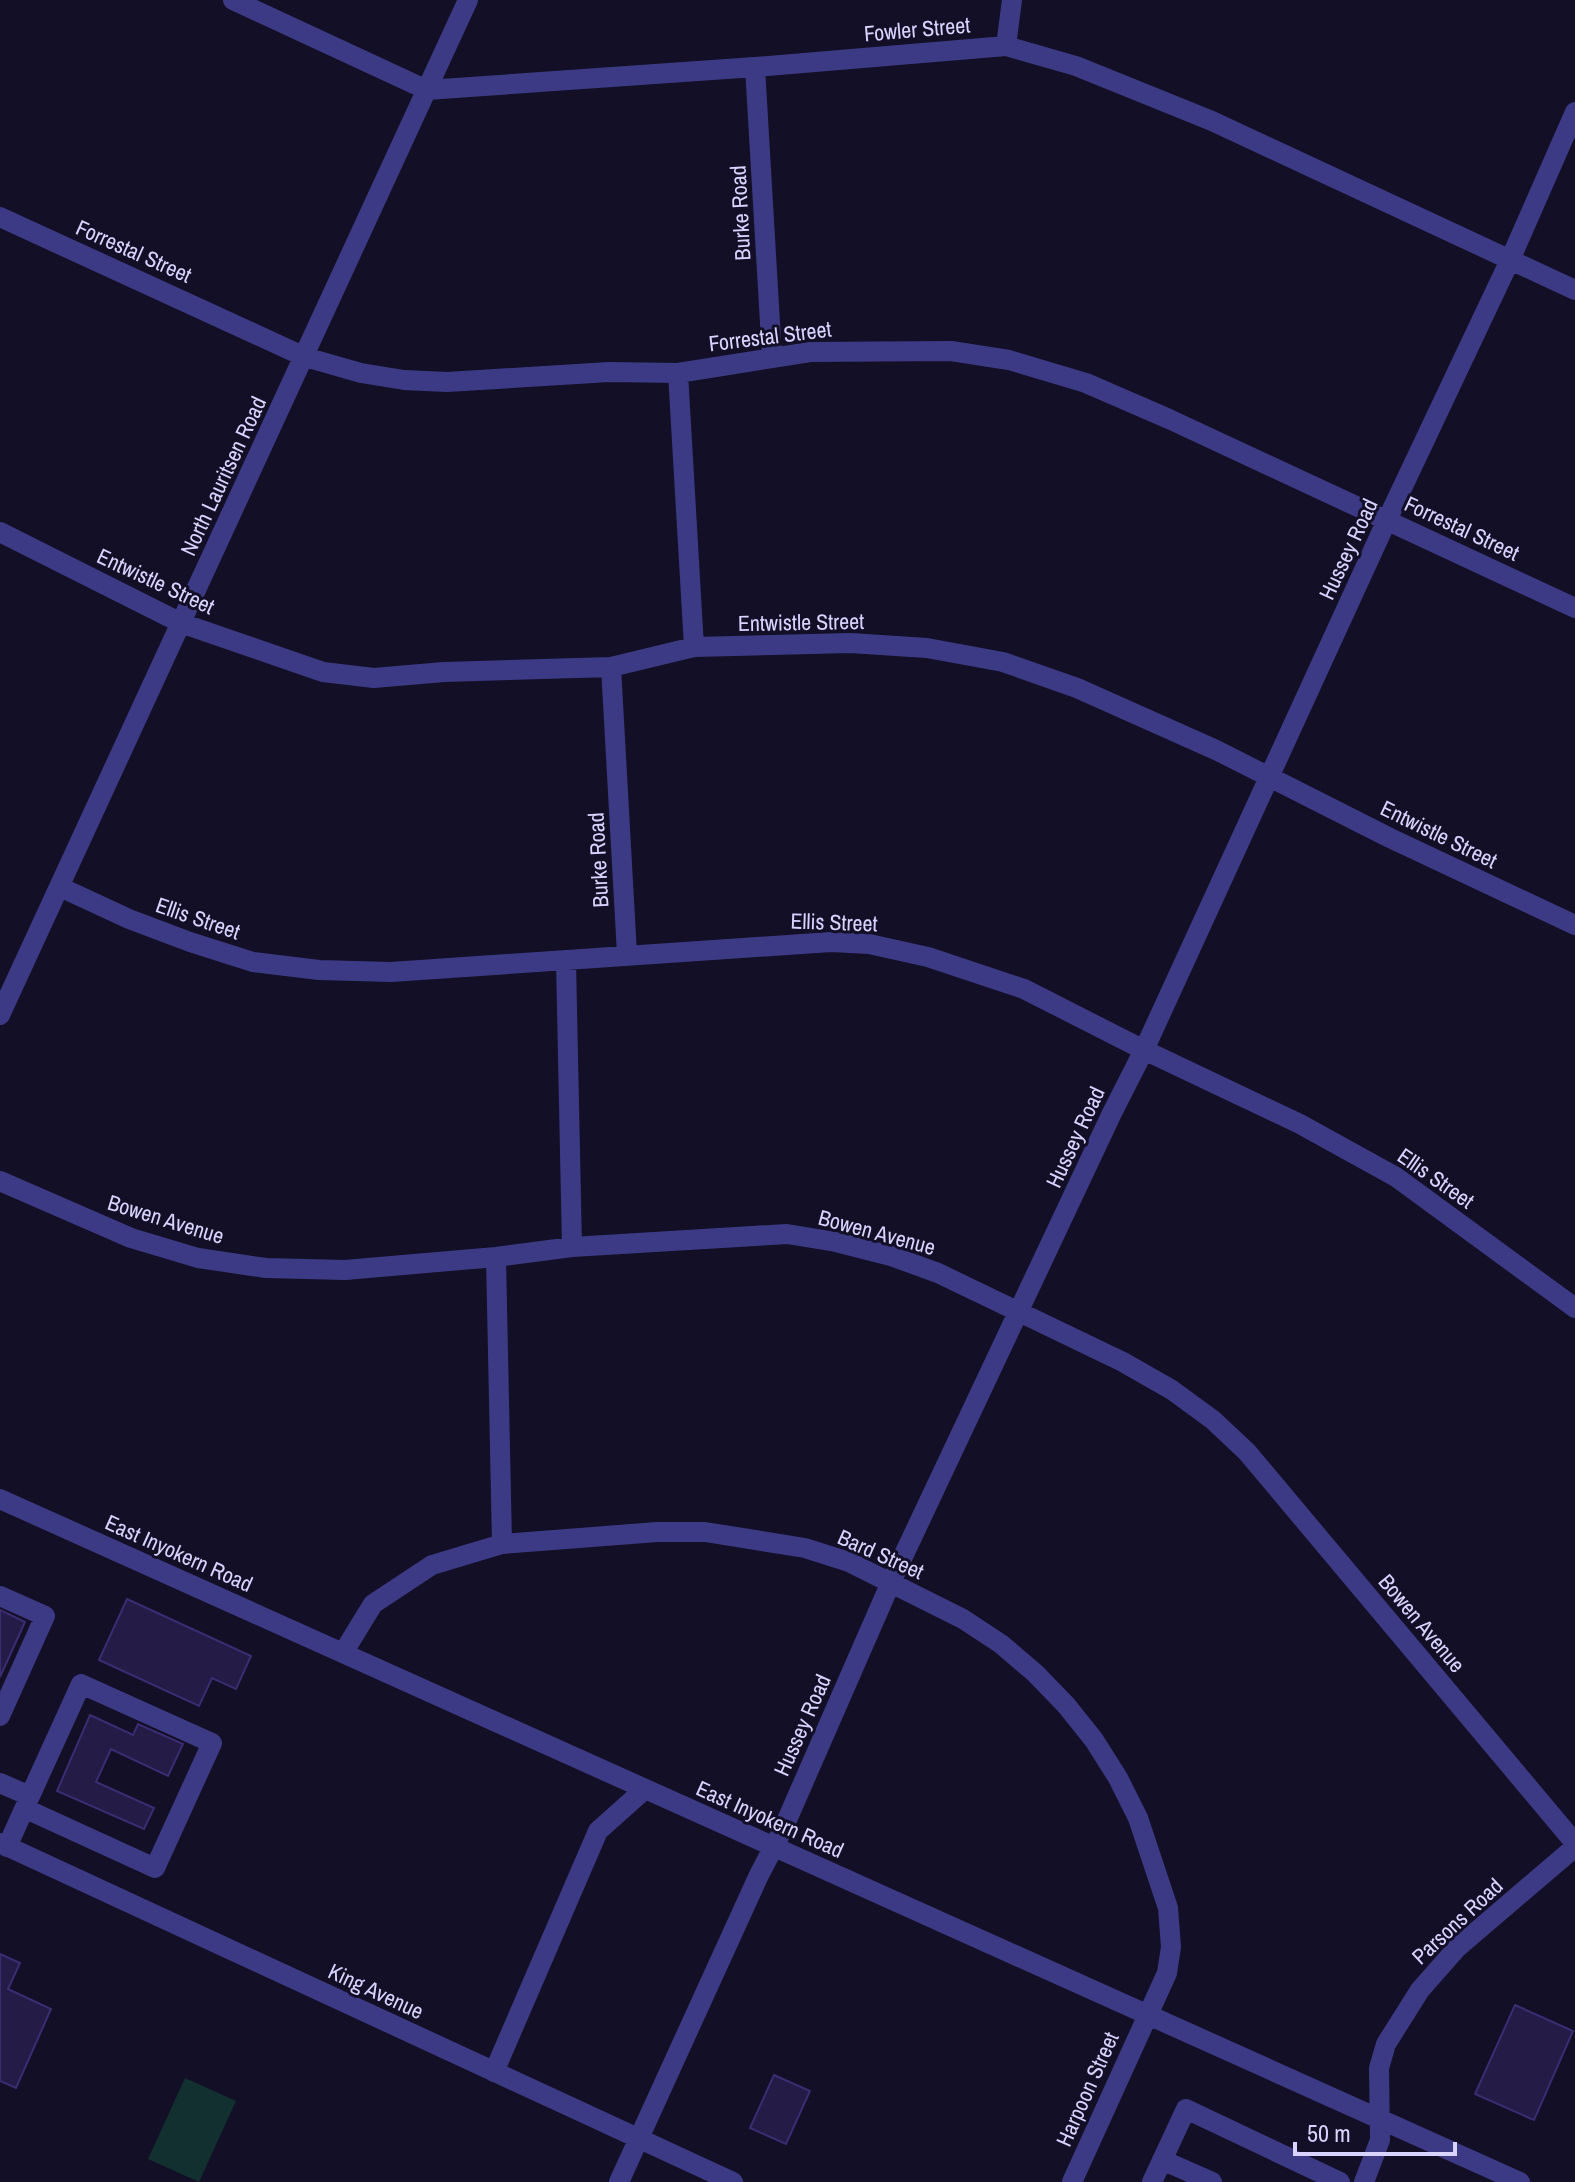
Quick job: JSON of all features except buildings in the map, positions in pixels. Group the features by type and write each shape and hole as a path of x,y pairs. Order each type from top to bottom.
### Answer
{"street":[{"name":"Fowler Street","path":"233,0 427,90 1006,46 1076,66 1212,121 1411,211 1575,290"},
{"name":"North Lauritsen Road","path":"0,1015 468,0"},
{"path":"1006,46 1012,0"},
{"name":"Burke Road","path":"755,67 772,357"},
{"name":"Hussey Road","path":"619,2182 891,1582 1144,1050 1510,260 1575,112"},
{"name":"Forrestal Street","path":"0,217 305,357 361,373 447,382 609,372 678,373 810,352 951,351 1009,360 1086,383 1575,608"},
{"path":"678,373 694,647"},
{"name":"Entwistle Street","path":"0,532 181,623 323,672 374,678 444,672 611,667 694,647 850,643 927,648 1003,662 1077,688 1271,776 1390,838 1575,925"},
{"name":"Burke Road","path":"611,667 627,954"},
{"name":"Ellis Street","path":"60,887 129,919 253,962 319,970 391,972 831,942 869,944 928,957 1024,989 1300,1124 1396,1177 1575,1308"},
{"path":"566,961 572,1247"},
{"name":"Bowen Avenue","path":"0,1181 131,1238 198,1258 266,1268 345,1270 572,1247 787,1234 891,1256 938,1273 1123,1362 1172,1390 1213,1420 1247,1452 1575,1845"},
{"path":"496,1257 502,1544"},
{"name":"East Inyokern Road","path":"0,1499 1520,2182"},
{"name":"Bard Street","path":"343,1653 373,1604 432,1565 502,1544 657,1532 705,1532 805,1548 849,1562 963,1619 1001,1644 1035,1673 1076,1716 1118,1778 1138,1818 1168,1908 1171,1947 1167,1973 1147,2016"},
{"path":"0,1596 45,1616 0,1716"},
{"path":"0,1783 28,1802 155,1868 212,1743 81,1684 28,1802 4,1845"},
{"path":"494,2072 598,1831 645,1789"},
{"name":"King Avenue","path":"4,1845 733,2182"},
{"name":"Parsons Road","path":"1364,2182 1380,2140 1379,2068 1386,2044 1420,1990 1457,1948 1575,1845"},
{"name":"Harpoon Street","path":"1072,2182 1147,2016"},
{"path":"1152,2182 1186,2109 1340,2182"},
{"path":"1162,2160 1212,2182"}],"green space":[{"path":"185,2078 236,2101 199,2182 148,2159"}]}
